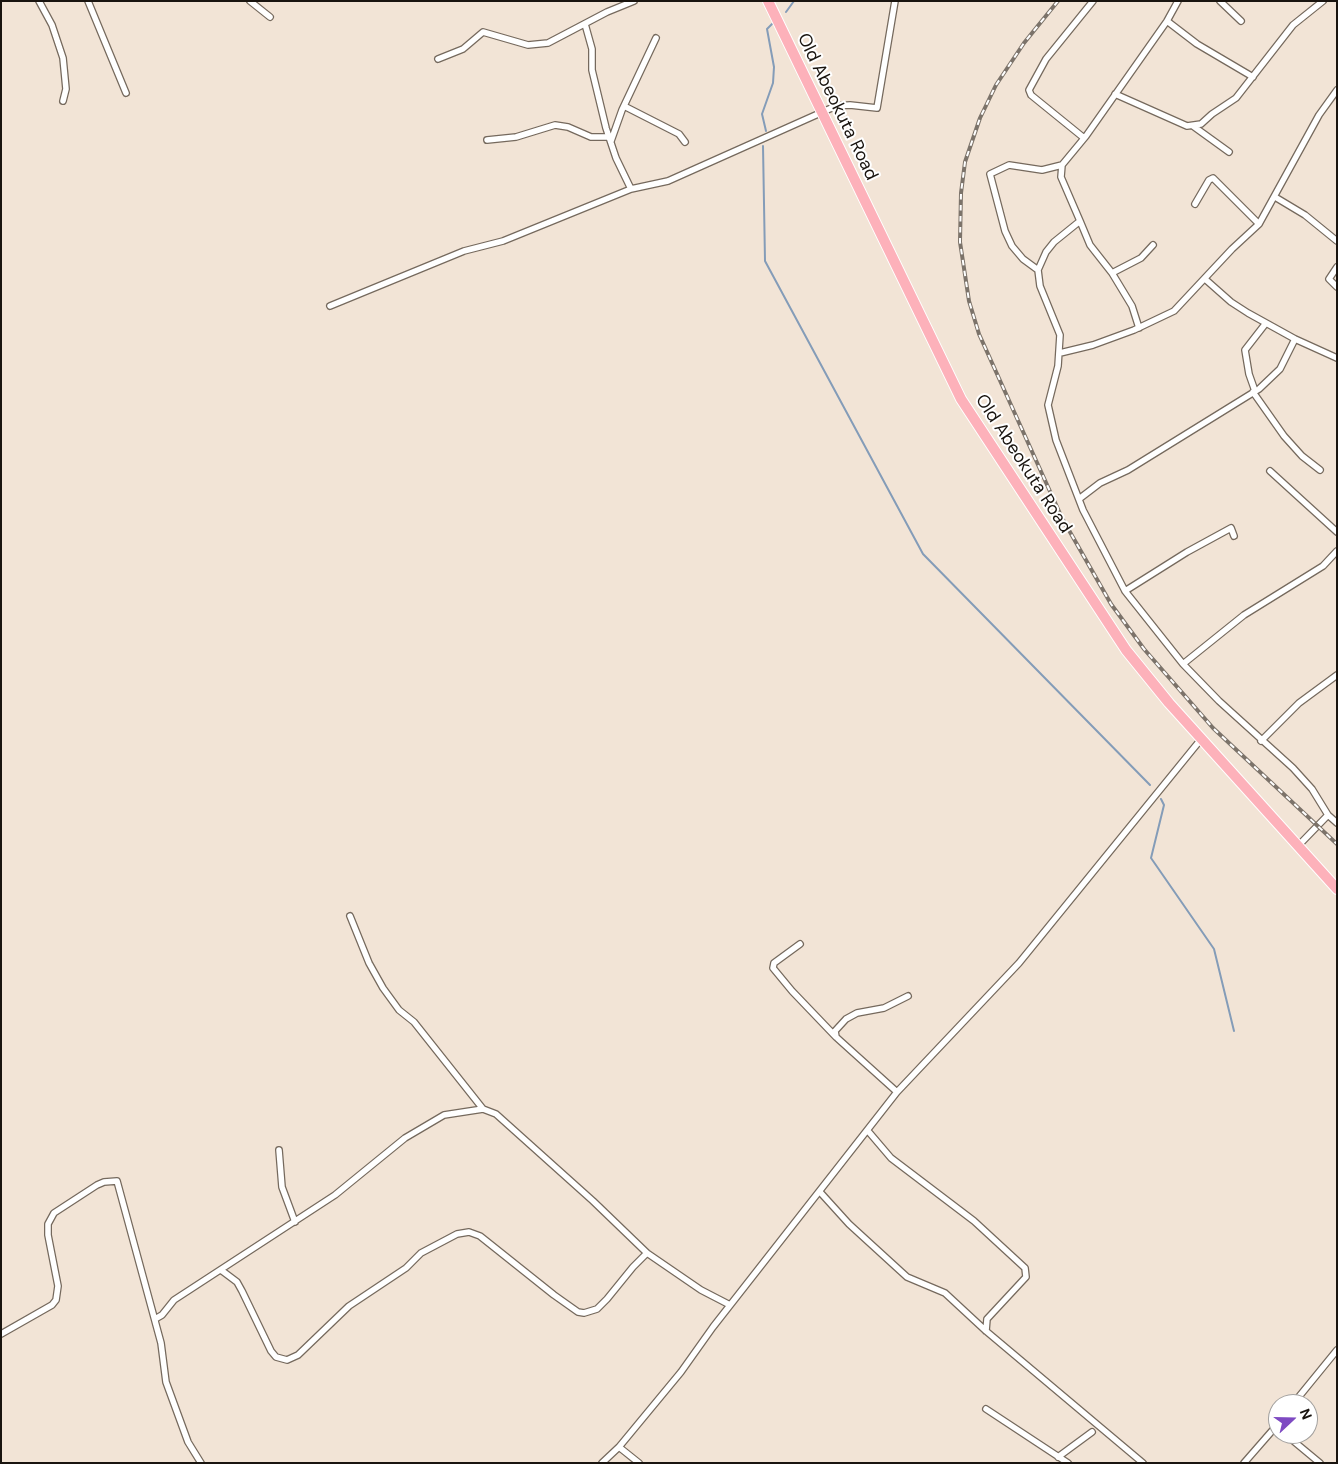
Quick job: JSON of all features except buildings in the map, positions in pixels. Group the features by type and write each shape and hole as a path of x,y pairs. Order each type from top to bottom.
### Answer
{"highway":[{"name":"Old Abeokuta Road","path":"768,1 961,399 1126,650 1169,703 1337,889"}],"street":[{"path":"39,1 52,25 63,58 66,89 63,101"},
{"path":"88,1 126,92"},
{"path":"250,1 270,17"},
{"path":"438,58 463,49 480,33 528,45 548,43 634,1"},
{"path":"330,306 464,251 503,240 632,189 668,181 842,104 874,109 879,106 895,1"},
{"path":"1084,138 1031,95 1030,90 1046,59 1093,1"},
{"path":"1140,328 1132,306 1112,272 1090,245 1061,178 1062,165 1084,138 1167,21 1178,1"},
{"path":"1220,1 1241,21"},
{"path":"1114,94 1162,113 1179,124 1194,126 1201,124 1236,98 1293,25 1323,1"},
{"path":"1167,21 1197,44 1253,77"},
{"path":"585,24 592,48 592,70 610,139 616,158 632,189"},
{"path":"610,139 656,38"},
{"path":"1060,353 1093,345 1140,328 1174,311 1206,279 1232,249 1259,224 1319,115 1337,90"},
{"path":"624,106 679,134 685,142"},
{"path":"487,140 516,137 555,125 568,127 591,138 610,139"},
{"path":"1194,126 1229,152"},
{"path":"1038,270 1023,259 1012,246 1000,215 990,174 1009,165 1042,170 1062,165"},
{"path":"1195,204 1209,180 1213,178 1259,224"},
{"path":"1275,197 1300,212 1337,241"},
{"path":"1080,221 1054,242 1046,252 1038,270 1040,286 1060,335 1060,353 1048,405 1056,440 1079,499 1125,590 1183,664 1261,741 1293,768 1312,789 1328,815 1337,823"},
{"path":"1112,272 1141,258 1153,245"},
{"path":"1337,267 1329,279 1337,287"},
{"path":"1206,279 1231,302 1295,339 1337,358"},
{"path":"1266,323 1245,350 1254,392 1284,436 1302,456 1320,470"},
{"path":"1079,499 1100,483 1128,470 1254,392 1280,369 1295,339"},
{"path":"1270,471 1337,532"},
{"path":"1125,590 1231,528 1234,536"},
{"path":"1183,664 1244,615 1323,566 1337,551"},
{"path":"1261,741 1299,703 1337,675"},
{"path":"602,1463 619,1447 681,1372 730,1305 897,1092 1019,963 1202,738"},
{"path":"1298,846 1328,815"},
{"path":"350,916 369,963 398,1010 418,1027 439,1056 483,1109 496,1114 594,1201 647,1253 702,1290 730,1305"},
{"path":"800,944 774,963 773,968 836,1037 897,1092"},
{"path":"836,1037 835,1031 846,1019 866,1010 884,1008 908,996"},
{"path":"155,1319 162,1315 174,1300 358,1179 406,1138 444,1116 483,1109"},
{"path":"868,1131 891,1158 974,1221 1025,1268 1026,1277 987,1319 986,1331"},
{"path":"279,1150 282,1187 295,1222"},
{"path":"1,1334 52,1305 56,1300 58,1286 48,1235 50,1219 62,1207 96,1185 114,1180 120,1186 155,1319 170,1396 188,1442 201,1463"},
{"path":"820,1192 848,1224 906,1277 940,1289 986,1331 1143,1463"},
{"path":"221,1270 237,1282 271,1351 276,1357 287,1360 293,1359 303,1351 349,1306 406,1268 421,1253 437,1243 462,1233 473,1233 480,1236 554,1295 578,1312 584,1313 598,1309 647,1253"},
{"path":"1301,1394 1337,1350"},
{"path":"986,1409 1068,1463"},
{"path":"1058,1457 1092,1432"},
{"path":"1244,1463 1268,1436"},
{"path":"1297,1444 1320,1463"},
{"path":"619,1447 639,1463"}],"waterway":[{"path":"786,12 794,1"},
{"path":"766,131 762,114 773,83 774,67 767,29 772,24"},
{"path":"763,146 765,261 923,554 1150,785"},
{"path":"1161,799 1164,805 1151,858 1214,949 1234,1031"}],"railway":[{"path":"1058,1 1024,43 996,85 980,118 965,162 961,193 960,242 969,301 979,334 1062,518 1111,604 1144,649 1213,728 1337,844"}]}
